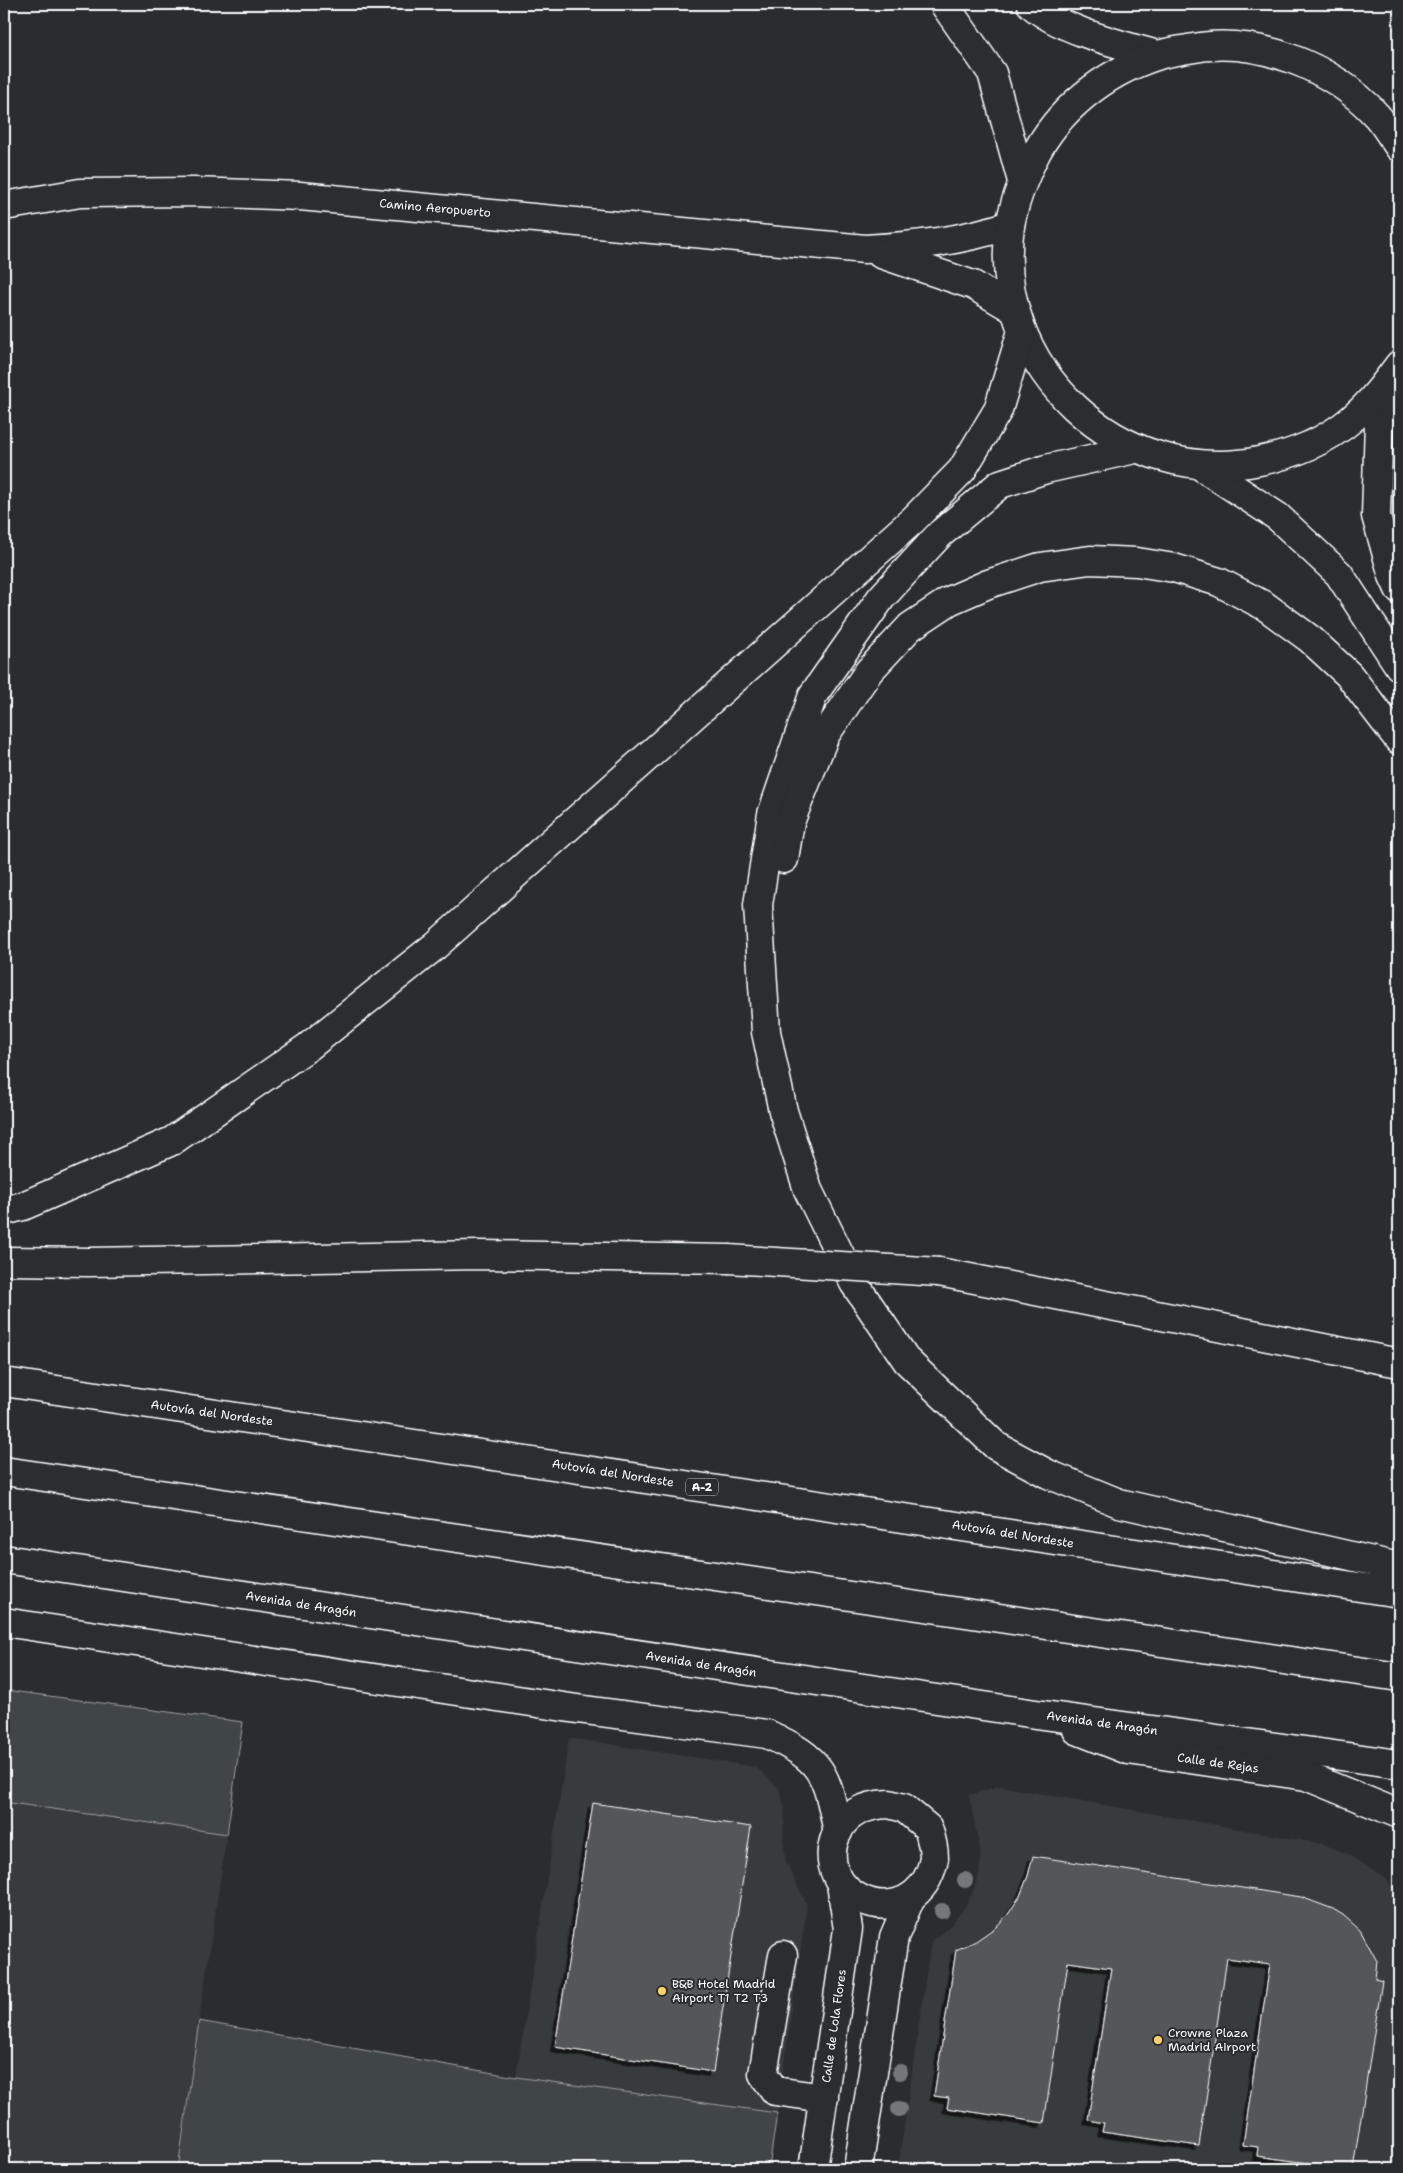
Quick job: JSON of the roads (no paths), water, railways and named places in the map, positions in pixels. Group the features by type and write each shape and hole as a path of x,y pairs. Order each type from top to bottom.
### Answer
{"main road":[{"path":"944,4 992,73 1022,181"},
{"path":"1031,4 1041,13 1099,38 1157,55"},
{"path":"1399,147 1377,116 1347,89 1313,68 1276,53 1236,47 1196,47 1157,55 1122,70 1089,90 1061,116 1039,147 1022,181 1010,225 1009,272 1019,320 1041,368 1066,401 1098,428 1135,449 1167,460 1201,466 1241,465 1281,457 1318,442 1351,420 1380,392 1399,365"},
{"name":"Camino Aeropuerto","path":"4,206 80,193 194,192 300,196 865,249 929,244 971,237 1010,225"},
{"name":"Camino Aeropuerto","path":"865,249 973,284 1019,320"},
{"path":"4,1211 23,1206 172,1141 308,1047 434,946 913,520 962,470 998,410 1019,320"},
{"path":"1380,392 1376,516 1393,576 1399,589"},
{"path":"1135,449 1046,469 1000,484 940,534 881,598 813,695 772,814 758,905 766,1032 783,1111 808,1190 854,1283 907,1361 996,1446 1048,1474 1119,1503 1399,1567"},
{"path":"1201,466 1278,517 1339,574 1399,666"},
{"path":"766,1032 776,906 790,822 826,736 869,671 910,627 949,600 988,584 1040,567 1090,560 1137,562 1174,568 1210,580 1265,606 1310,639 1349,675 1399,740"},
{"path":"4,1261 89,1262 479,1255 728,1258 939,1272 1399,1363"},
{"name":"Autovía del Nordeste","path":"4,1382 1399,1593"},
{"path":"4,1471 1399,1677"},
{"name":"Avenida de Aragón","path":"4,1559 1036,1714 1399,1764"},
{"path":"4,1622 577,1710 767,1734 791,1745 813,1761 825,1778 838,1832"},
{"name":"Calle de Rejas","path":"1036,1714 1128,1750 1306,1776 1399,1814"},
{"path":"889,1804 904,1808 928,1828 934,1858 930,1873 922,1886 911,1896 893,1904 873,1904 856,1897 841,1884 833,1864 834,1842 838,1832 846,1819 859,1810 873,1805 889,1804"},
{"name":"Calle de Lola Flores","path":"814,2169 848,1929 841,1884"},
{"path":"858,2169 894,1937 911,1896"},
{"path":"783,1955 763,2074 775,2091 824,2098"}],"place":[{"name":"B&B Hotel Madrid Airport T1 T2 T3","path":"662,1991"},
{"name":"Crowne Plaza Madrid Airport","path":"1158,2040"}]}
